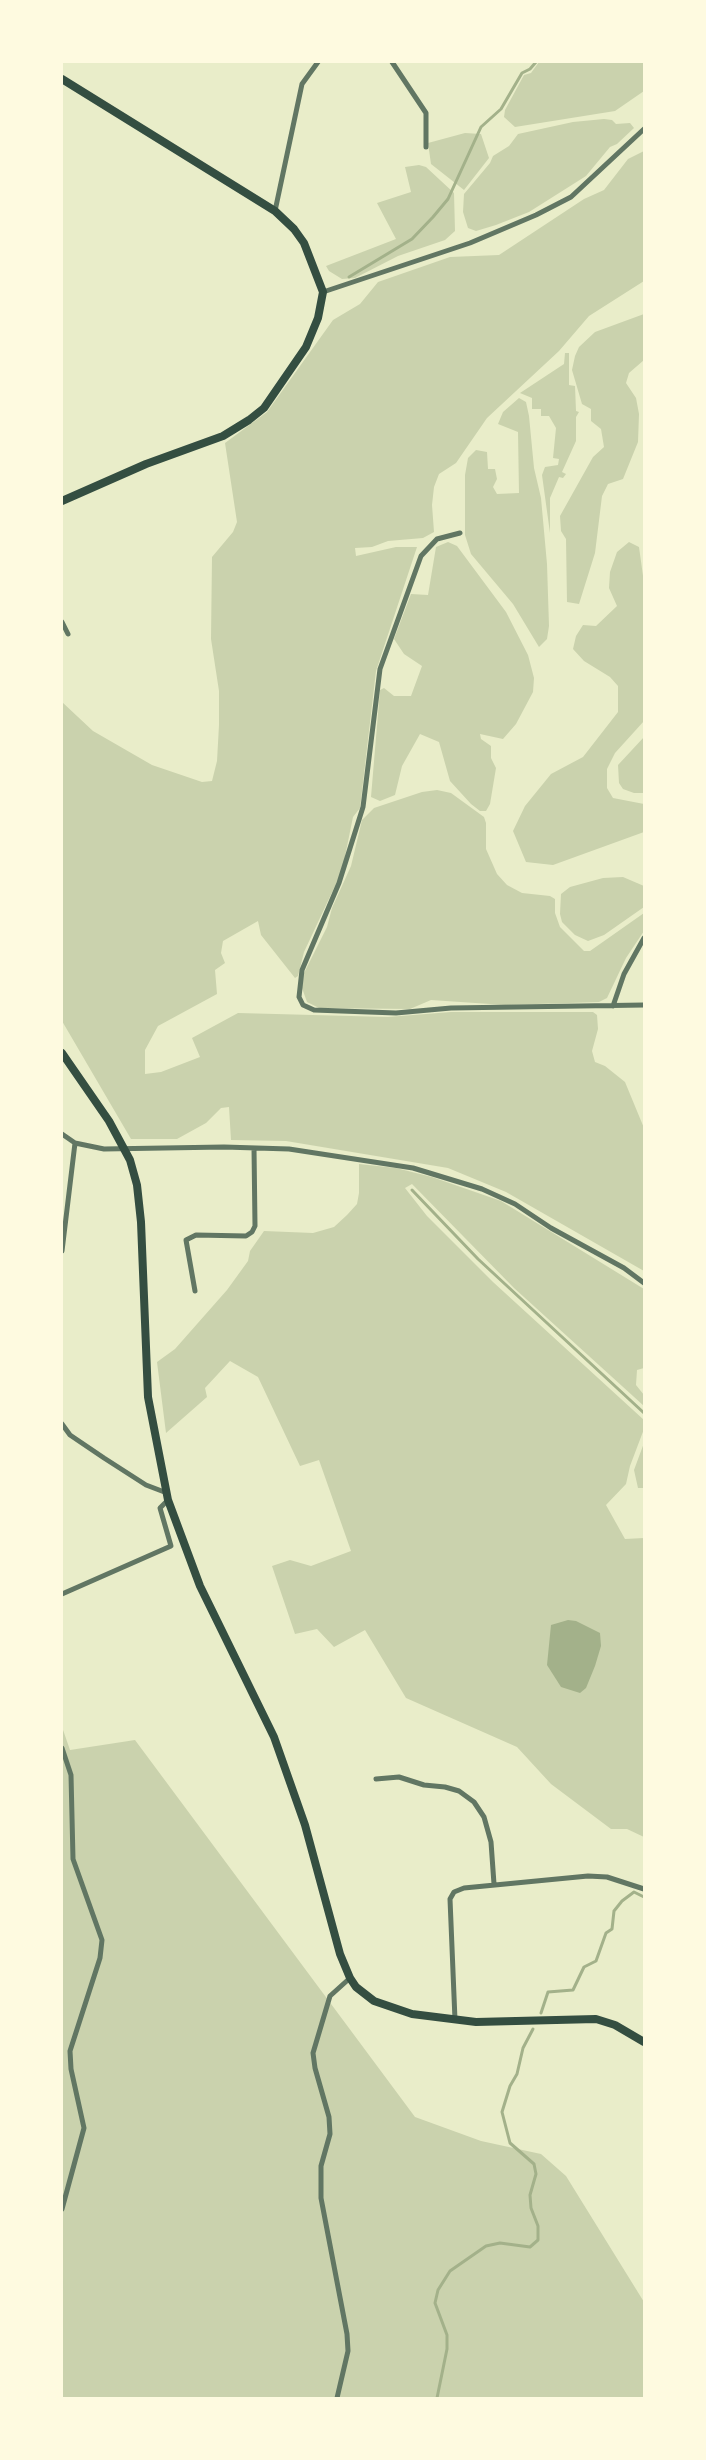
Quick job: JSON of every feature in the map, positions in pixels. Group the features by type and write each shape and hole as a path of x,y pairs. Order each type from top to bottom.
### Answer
{"main road":[{"path":"62,79 275,211 294,229 304,243 323,292 318,318 306,347 270,399 249,420 223,436 146,464 62,501"},
{"path":"62,1053 110,1121 125,1150 138,1196 148,1388 168,1497 200,1586 274,1737 305,1825 340,1954 350,1978 364,1994 412,2014 455,2020 499,2022 596,2019 615,2025 645,2042"}],"street":[{"path":"275,211 302,84 318,62"},
{"path":"392,62 426,112 426,147"},
{"path":"323,292 470,243 536,215 571,197 645,129"},
{"path":"460,532 437,539 421,556 380,669 363,807 339,883 302,970 299,997 308,1009 331,1011 413,1012 451,1008 645,1005"},
{"path":"62,622 68,634"},
{"path":"613,1006 624,974 645,938"},
{"path":"62,1134 75,1143 125,1150 254,1148 361,1159 413,1168 482,1189 514,1204 551,1228 624,1268 645,1283"},
{"path":"62,1251 75,1143"},
{"path":"195,1291 186,1240 196,1235 246,1236 255,1226 254,1148"},
{"path":"62,1424 70,1435 168,1497 160,1508 171,1546"},
{"path":"62,1594 182,1540"},
{"path":"62,1748 70,1775 73,1859 102,1940 100,1958 70,2051 71,2069 84,2128 75,2169 62,2209"},
{"path":"376,1779 399,1777 424,1785 445,1787 459,1791 474,1802 484,1817 491,1842 494,1884"},
{"path":"455,2020 450,1895 464,1887 607,1877 645,1889"},
{"path":"337,2398 348,2351 347,2334 321,2198 321,2166 330,2134 329,2117 313,2053 330,1996 350,1978"}],"shaded area":[{"path":"539,62 644,62 644,91 615,111 515,127 504,117 505,110 524,75 531,73"},
{"path":"612,120 616,124 630,123 634,128 617,144 610,147 586,176 529,212 476,231 468,228 463,212 464,194 490,163 493,156 509,146 518,134 573,122"},
{"path":"465,133 481,134 489,158 464,190 431,164 428,143"},
{"path":"644,151 644,281 589,316 559,351 487,418 456,463 439,474 434,487 432,505 434,532 423,538 388,541 372,547 355,548 356,556 396,547 417,547 376,671 360,808 353,817 342,871 304,952 298,976 295,978 261,935 258,921 223,941 221,953 225,963 215,970 217,994 158,1026 145,1050 145,1074 161,1072 200,1057 192,1038 238,1013 388,1017 451,1012 593,1012 597,1015 598,1029 592,1051 595,1062 605,1066 625,1082 644,1128 644,1271 506,1192 448,1168 286,1141 231,1140 229,1107 221,1108 206,1123 177,1139 131,1139 62,1021 62,702 93,731 152,765 202,782 212,781 217,761 219,691 211,639 212,557 233,532 237,522 225,443 267,412 333,320 360,304 378,282 450,257 499,255 584,199 604,190 628,159"},
{"path":"419,165 426,167 454,193 455,231 445,240 398,256 355,278 342,279 329,271 326,266 396,239 377,203 411,192 405,167"},
{"path":"644,314 644,360 629,373 626,383 636,398 639,414 638,442 623,479 608,484 602,496 595,553 579,604 567,602 566,539 561,531 560,516 593,457 604,447 601,429 591,421 591,409 582,404 572,370 575,356 579,347 595,332"},
{"path":"565,353 569,353 569,385 575,386 576,411 579,412 576,417 576,441 562,472 566,474 563,478 559,477 550,498 550,533 542,475 545,467 558,465 559,459 553,458 556,428 549,416 541,416 541,409 532,409 532,398 520,393 564,364"},
{"path":"519,398 526,402 529,416 534,468 541,498 547,564 549,626 547,639 539,647 513,604 471,554 465,535 465,475 468,458 476,450 487,452 488,469 495,469 497,479 493,487 497,494 519,493 518,432 498,424 503,412"},
{"path":"448,542 457,546 506,612 528,655 534,678 533,692 516,724 503,739 480,734 481,739 491,746 491,758 496,768 490,804 486,811 480,811 471,804 450,781 439,742 420,734 402,766 395,795 380,801 371,797 380,690 384,688 394,696 411,696 422,666 404,654 394,639 411,594 428,595 436,547"},
{"path":"629,542 639,547 644,583 644,721 615,753 607,769 607,788 613,798 644,804 644,832 553,865 526,862 513,831 525,806 551,774 583,757 618,712 618,686 610,677 584,661 573,649 576,636 583,625 596,626 617,606 609,588 610,572 617,552"},
{"path":"644,737 644,793 634,793 623,789 619,783 618,765"},
{"path":"437,790 451,793 484,817 486,849 497,874 507,885 522,893 550,896 555,899 555,913 560,927 584,951 590,951 644,913 644,931 626,958 607,998 599,1002 505,1005 431,1000 410,1009 319,1008 307,1002 302,988 303,975 327,927 332,908 351,866 362,820 374,808 422,792"},
{"path":"623,877 644,886 644,907 604,935 588,941 575,935 562,922 561,894 570,887 603,878"},
{"path":"359,1164 396,1168 432,1177 501,1201 644,1289 644,1368 637,1370 636,1385 644,1395 644,1406 514,1288 412,1184 405,1188 427,1216 493,1282 644,1420 644,1429 626,1484 606,1505 625,1539 644,1538 644,1837 627,1829 611,1829 551,1784 517,1747 406,1698 365,1630 334,1647 317,1629 295,1634 272,1566 290,1560 311,1566 351,1551 319,1460 300,1466 258,1377 230,1361 205,1388 207,1397 166,1433 157,1362 175,1349 227,1290 248,1261 250,1251 264,1231 313,1233 334,1227 347,1215 357,1204"},
{"path":"644,1443 644,1488 638,1488 634,1470"},
{"path":"568,1620 576,1621 600,1633 601,1646 595,1666 586,1688 580,1693 561,1687 547,1665 551,1625"},
{"path":"62,1727 70,1750 135,1740 415,2117 481,2141 541,2154 566,2176 644,2302 644,2398 62,2398"}],"waterway":[{"path":"349,277 412,239 433,217 448,199 481,127 501,109 522,73 536,62"},
{"path":"412,1190 478,1259 644,1413"},
{"path":"541,2013 548,1992 573,1990 584,1967 596,1961 606,1933 612,1929 614,1911 622,1901 634,1892 644,1897"},
{"path":"437,2398 447,2349 447,2335 435,2303 438,2290 450,2271 486,2246 500,2243 530,2247 538,2240 538,2226 531,2208 530,2195 536,2174 534,2164 510,2143 502,2112 510,2086 517,2074 523,2048 533,2029"}]}
